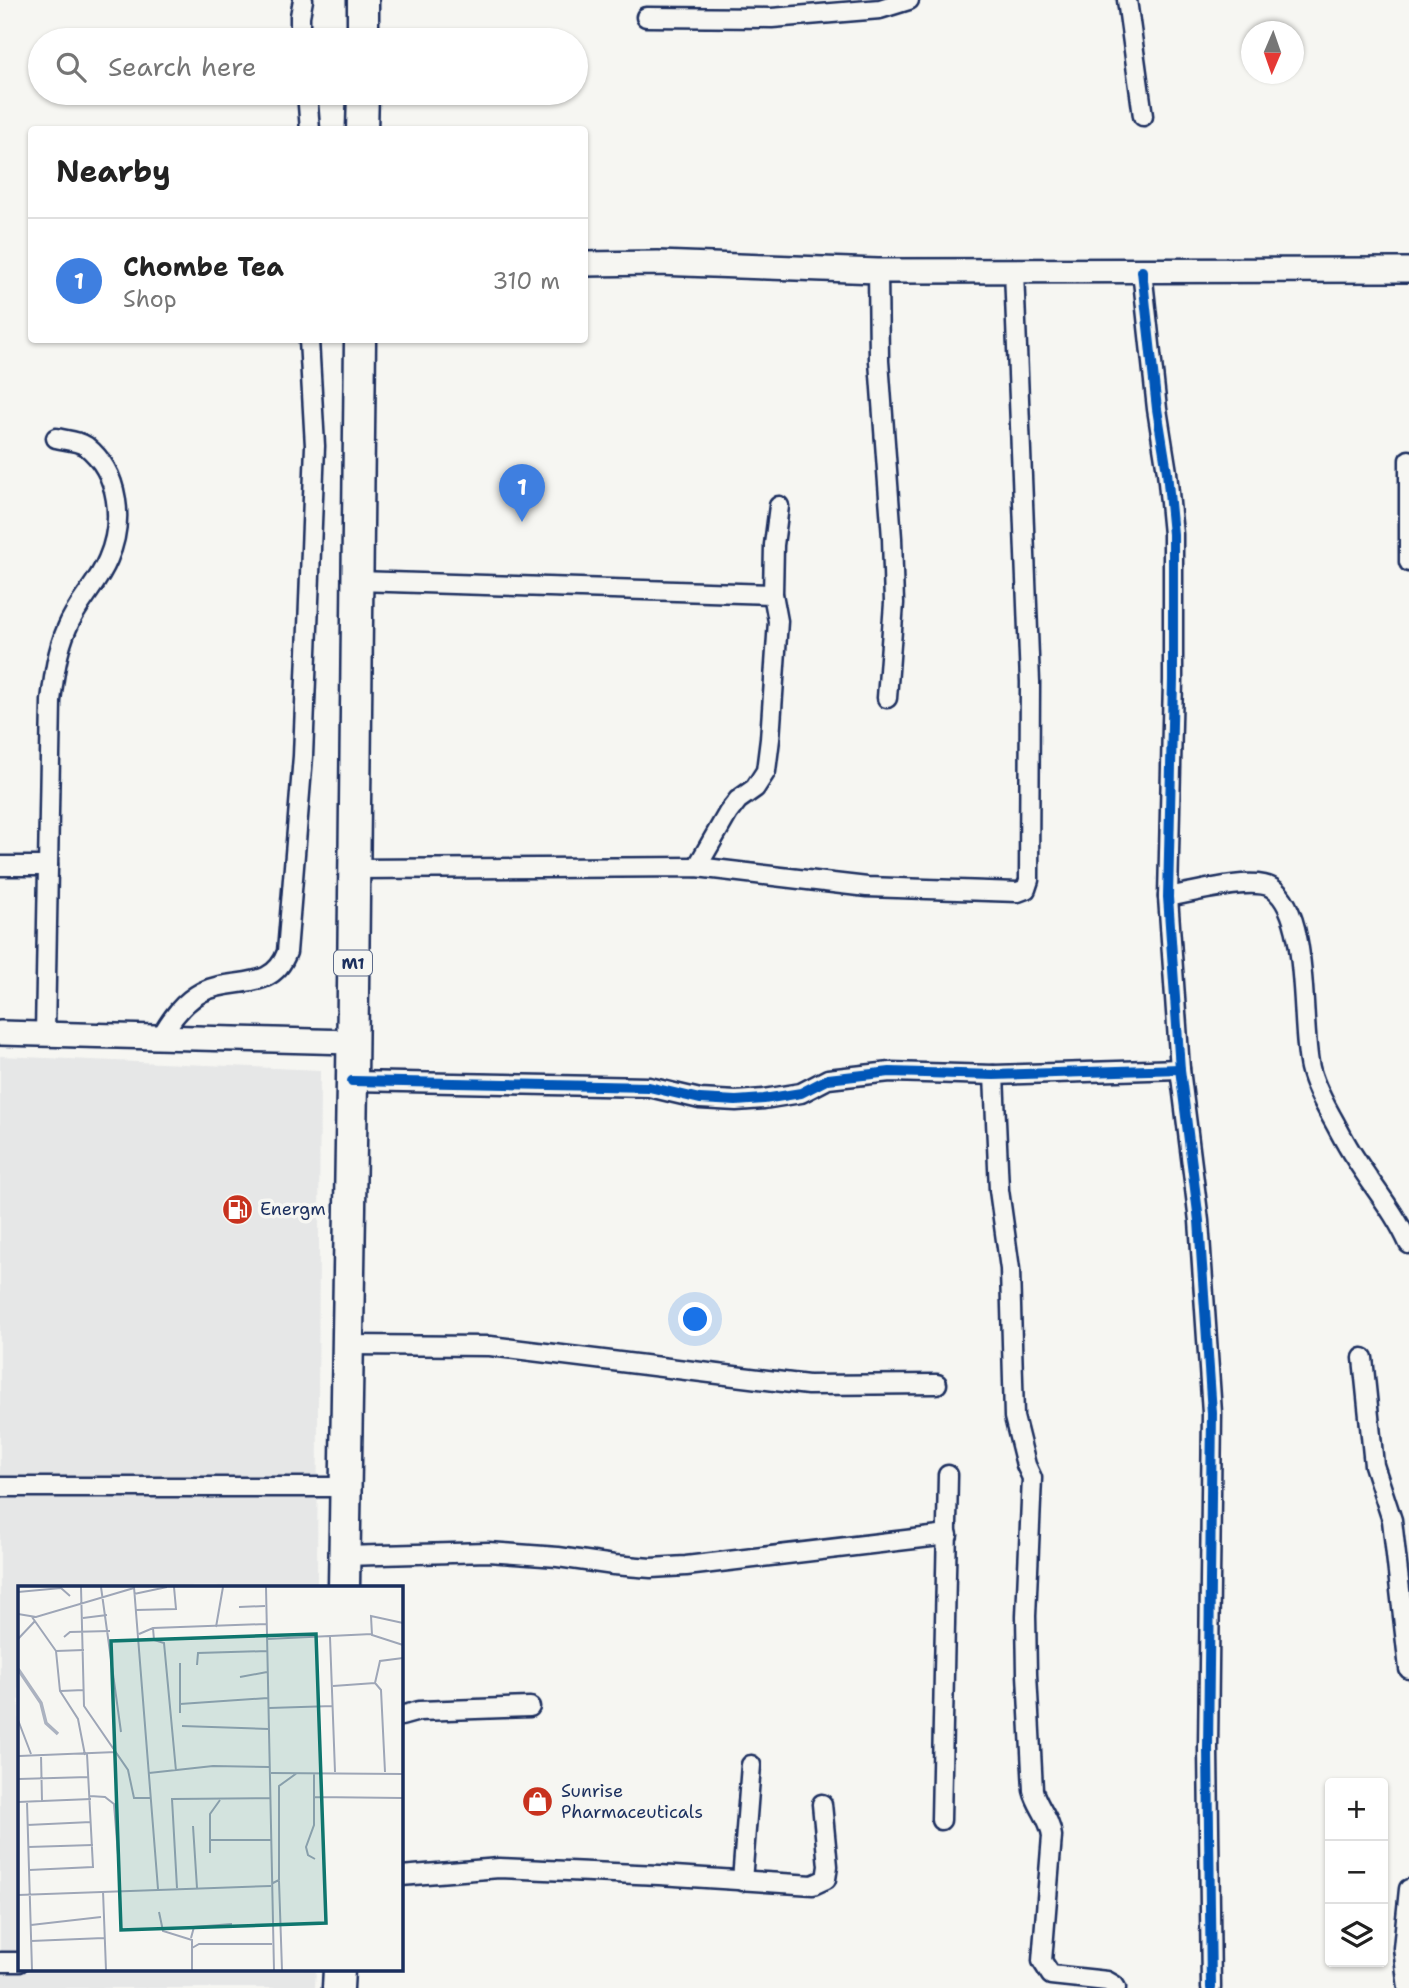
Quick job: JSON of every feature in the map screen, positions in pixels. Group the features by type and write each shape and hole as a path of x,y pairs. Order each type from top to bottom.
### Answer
{"highway":[{"path":"363,0 363,28"},
{"path":"362,126 363,105"},
{"name":"M1","path":"344,1586 360,343"},
{"path":"338,1988 339,1970"}],"street":[{"path":"300,28 303,0"},
{"path":"349,0 354,28"},
{"path":"646,17 772,18 880,9 909,0"},
{"path":"1127,0 1143,116"},
{"path":"308,105 310,126"},
{"path":"588,264 658,263 878,271 1409,270"},
{"path":"878,271 879,361 894,604 887,698"},
{"path":"353,869 697,867 866,887 1005,892 1026,889 1029,880 1030,682 1014,271"},
{"path":"1142,271 1173,534 1168,897 1180,1069 1199,1221 1212,1413 1208,1749 1212,1988"},
{"path":"161,1037 172,1018 201,992 272,974 282,966 287,952 303,756 315,446 309,343"},
{"path":"45,1034 51,701 54,672 65,631 108,560 117,526 116,502 109,471 85,444 55,438"},
{"path":"1409,460 1409,562"},
{"path":"697,867 728,813 738,800 755,788 766,771 778,621 773,594 774,545 779,506"},
{"path":"357,581 773,594"},
{"path":"0,866 48,866"},
{"path":"1168,897 1250,882 1271,887 1285,901 1300,951 1310,1068 1319,1094 1354,1157 1404,1223 1409,1244"},
{"path":"0,1033 352,1042"},
{"path":"352,1081 649,1087 700,1099 736,1101 801,1093 828,1079 890,1072 994,1075 1180,1069"},
{"path":"994,1075 999,1190 1010,1269 1014,1417 1032,1478 1026,1616 1033,1790 1051,1825 1052,1836 1042,1961 1051,1975 1107,1981 1116,1988"},
{"path":"346,1345 490,1346 808,1385 937,1384"},
{"path":"1363,1357 1374,1465 1392,1520 1409,1669"},
{"path":"941,1820 948,1475"},
{"path":"0,1487 345,1487"},
{"path":"344,1556 488,1552 558,1557 614,1565 686,1566 948,1535"},
{"path":"402,1716 419,1711 530,1707"},
{"path":"742,1881 751,1765"},
{"path":"402,1876 499,1868 813,1885 826,1879 828,1866 822,1804"},
{"path":"1408,1988 1403,1948 1409,1888"},
{"path":"0,1962 18,1962"}],"shaded area":[{"path":"0,1056 320,1070 317,1586 18,1586 18,1970 316,1970 315,1988 0,1988"}],"cycle path":[{"path":"1142,271 1173,534 1168,897 1180,1069 1199,1221 1212,1413 1208,1749 1211,1988"},
{"path":"352,1081 649,1087 700,1099 736,1101 801,1093 828,1079 890,1072 994,1075 1180,1069"}],"place":[{"name":"Chombe Tea","path":"522,522"},
{"name":"Energm","path":"237,1209"},
{"name":"Sunrise Pharmaceuticals","path":"538,1801"}]}
